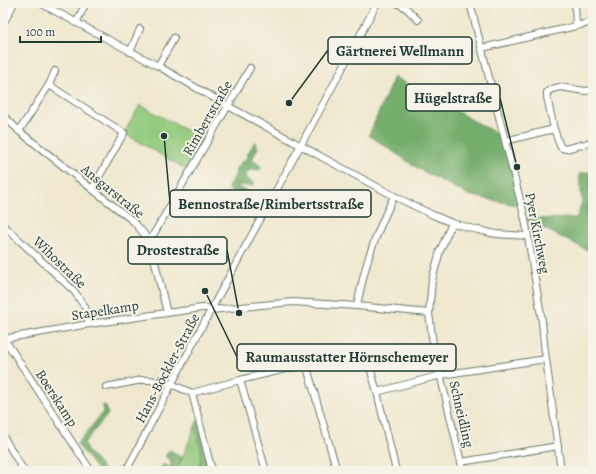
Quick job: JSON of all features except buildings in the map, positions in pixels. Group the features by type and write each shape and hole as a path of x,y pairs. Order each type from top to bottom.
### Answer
{"street":[{"path":"3,24 14,3"},
{"path":"40,3 394,196 452,223 496,234 528,236"},
{"path":"76,23 86,3"},
{"name":"Hans-Böckler-Straße","path":"126,471 171,384 377,3"},
{"path":"397,3 406,8 418,20"},
{"name":"Pyer Kirchweg","path":"470,3 528,236 542,321 561,471"},
{"path":"575,3 576,26"},
{"path":"482,48 593,22"},
{"path":"130,52 140,29"},
{"path":"158,66 174,38"},
{"name":"Rimbertstraße","path":"149,242 250,68"},
{"path":"19,131 49,85 55,71"},
{"path":"49,85 124,133 92,189"},
{"path":"593,90 585,91 560,87 547,92 554,129 560,146 565,149 593,142"},
{"name":"Ansgarstraße","path":"3,115 19,131 133,221 146,235 152,250 166,313"},
{"path":"505,141 554,129"},
{"path":"357,306 372,248 382,221 394,196"},
{"name":"Schneidling","path":"452,223 440,251 432,280 429,313 433,344 463,471"},
{"name":"Wihostraße","path":"3,225 74,290 85,307 89,324"},
{"name":"Stapelkamp","path":"3,339 89,324 202,308 211,310 293,302 429,313"},
{"name":"Boerskamp","path":"3,339 91,471"},
{"path":"106,388 142,380 149,380 171,384 192,393 365,350 377,392 396,471"},
{"path":"377,392 441,375 546,358"},
{"path":"306,364 337,471"},
{"path":"240,380 266,471"},
{"path":"192,393 212,471"},
{"path":"3,436 24,471"},
{"path":"461,462 558,446"}],"green space":[{"path":"394,77 492,131 503,134 521,206 468,195 419,169 369,135"},
{"path":"140,105 204,140 187,170 124,133"},
{"path":"255,142 258,147 252,160 262,168 259,170 252,169 247,172 245,177 255,184 252,186 238,185 238,188 249,193 251,200 247,200 238,197 228,188 235,176 236,169 241,162 245,161"},
{"path":"593,171 593,253 525,219 577,218 582,201 579,174"},
{"path":"103,405 106,406 108,414 84,443 87,451 105,471 98,471 77,444 103,412"},
{"path":"198,419 212,471 177,471"},
{"path":"198,419 212,471 199,471 201,450 195,427"},
{"path":"170,450 182,458 177,471 161,471 159,469 164,464 171,468 171,462 165,456"}],"place":[{"name":"Gärtnerei Wellmann","path":"289,103"},
{"name":"Bennostraße/Rimbertsstraße","path":"164,136"},
{"name":"Hügelstraße","path":"517,167"},
{"name":"Raumausstatter Hörnschemeyer","path":"205,291"},
{"name":"Drostestraße","path":"239,313"}]}
